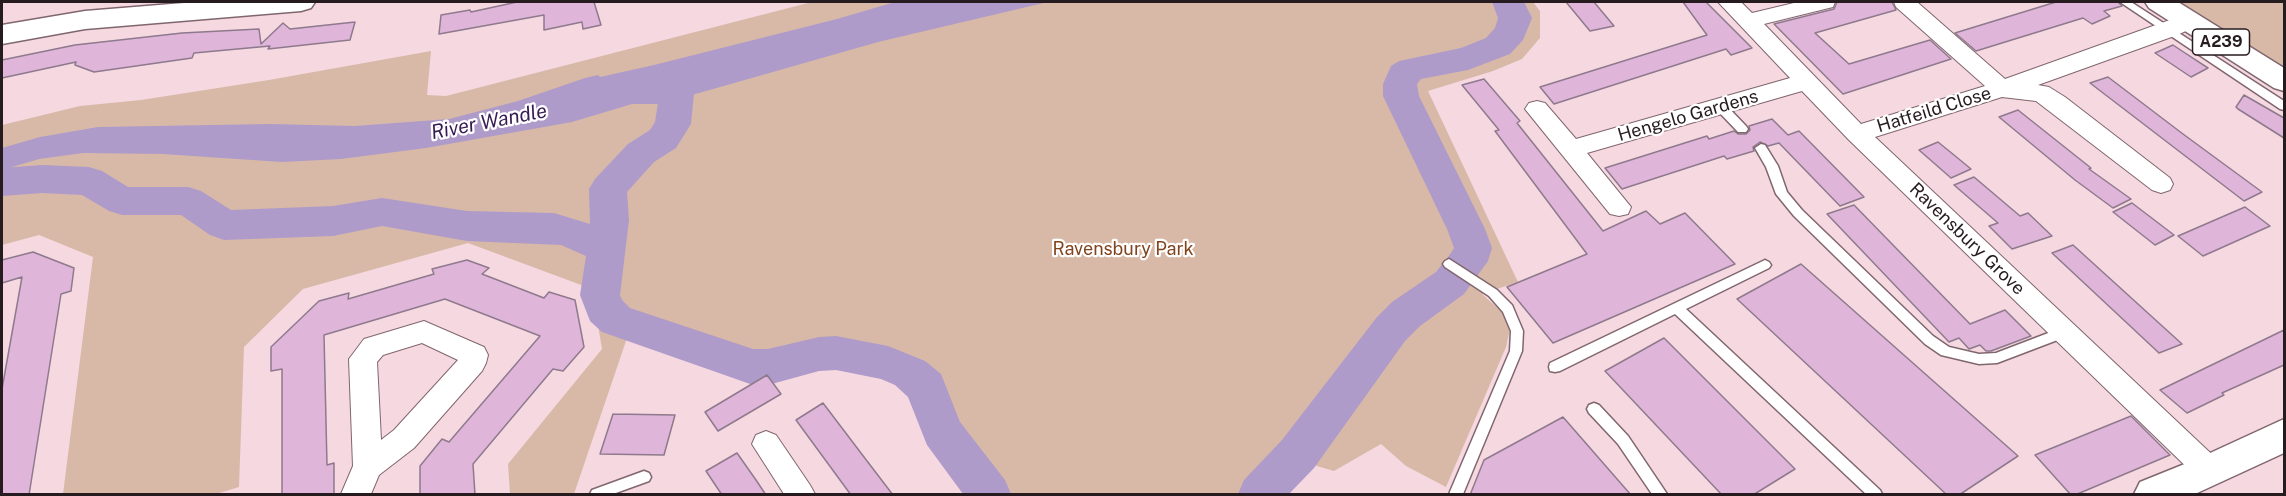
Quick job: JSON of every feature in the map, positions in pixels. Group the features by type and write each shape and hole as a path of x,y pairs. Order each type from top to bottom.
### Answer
{"street":[{"path":"2,35 85,20 301,2"},
{"name":"Ravensbury Grove","path":"1729,2 1857,134 2210,471"},
{"path":"1748,21 1825,2"},
{"path":"1904,2 2002,89 2179,26"},
{"name":"A239","path":"2159,2 2179,26 2284,81"},
{"name":"Hengelo Gardens","path":"1571,149 1805,82"},
{"name":"Hatfeild Close","path":"1857,134 2002,89 2041,93 2161,184"},
{"path":"1537,109 1619,207"},
{"path":"357,495 368,466 363,359 374,347 424,332 474,355 472,363 404,439 368,466"},
{"path":"2153,495 2210,471 2284,435"},
{"path":"766,444 800,495"}],"lane":[{"path":"2125,2 2179,26 2284,106"},
{"path":"1720,106 1742,129"},
{"path":"1761,148 1772,166 1782,194 1798,213 1929,340 1946,351 1979,359 1997,358 2064,332"},
{"path":"1449,264 1493,293 1508,309 1517,331 1516,351 1456,495"},
{"path":"1555,367 1765,266"},
{"path":"1677,308 1875,495"},
{"path":"1594,409 1623,440 1660,495"},
{"path":"597,495 644,477"}],"green space":[{"name":"Ravensbury Park","path":"812,2 1533,2 1540,11 1540,38 1522,59 1493,71 1428,91 1518,282 1482,294 1503,313 1510,329 1506,347 1446,487 1406,466 1381,444 1334,471 1303,462 1271,494 979,494 933,429 921,392 909,379 886,369 834,357 821,357 766,373 750,371 613,325 627,338 574,494 510,494 508,464 602,349 592,289 468,243 303,289 244,347 239,487 216,494 63,494 93,257 39,235 2,245 2,125 80,106 141,100 269,80 431,51 427,95 446,96"},
{"path":"2175,2 2284,2 2284,69"}],"water":[{"name":"River Wandle","path":"895,2 1048,2 878,42 692,95 669,104 632,104 572,122 426,148 341,159 282,162 163,154 83,153 39,159 2,170 2,148 40,137 98,127 269,124 355,126 449,119 518,101 585,78 654,65"}],"building":[{"path":"517,2 594,2 601,25 583,29 582,22 544,30 544,15 439,34 441,15 470,10 471,12"},
{"path":"1566,2 1594,2 1614,26 1590,31"},
{"path":"1683,2 1706,2 1752,48 1731,55 1726,49 1554,104 1540,87 1707,35"},
{"path":"1837,2 1892,2 1896,10 1815,33 1849,64 1930,40 1951,59 1843,94 1774,24 1834,9"},
{"path":"2056,2 2118,2 2122,6 2104,11 2110,16 2092,24 2083,18 1976,51 1955,33"},
{"path":"355,22 350,40 268,49 270,46 194,53 192,58 94,72 75,65 76,62 2,78 2,60 75,45 182,33 259,29 261,44 283,23 290,29"},
{"path":"2173,45 2208,68 2191,77 2155,53"},
{"path":"2108,77 2262,192 2244,201 2090,83"},
{"path":"1484,79 1520,121 1517,123 1603,231 1646,211 1660,224 1685,213 1735,264 1553,343 1507,287 1587,254 1495,131 1499,130 1462,85"},
{"path":"2244,95 2284,118 2284,138 2236,107"},
{"path":"2018,110 2091,168 2089,169 2131,199 2113,208 2075,180 1999,117"},
{"path":"1772,119 1788,135 1799,131 1864,197 1840,206 1779,143 1768,146 1760,142 1753,147 1754,151 1727,159 1724,156 1622,189 1605,168 1707,136 1709,139 1734,131 1738,134 1746,134 1750,130 1749,126"},
{"path":"1938,142 1971,169 1951,178 1919,150"},
{"path":"1974,177 2020,216 2028,213 2052,236 2012,249 1989,226 1998,223 1954,185"},
{"path":"2132,203 2174,235 2155,245 2113,212"},
{"path":"1854,205 1970,324 2005,310 2031,336 1991,351 1986,351 1980,345 1969,349 1959,338 1949,342 1827,214"},
{"path":"2245,207 2270,226 2203,256 2178,236"},
{"path":"2073,245 2182,344 2159,353 2052,253"},
{"path":"33,252 74,268 71,291 61,294 29,495 2,495 2,389 22,277 2,283 2,260"},
{"path":"467,260 489,268 482,274 544,298 549,292 575,300 584,347 563,371 553,369 473,464 475,495 420,495 420,466 442,439 449,442 540,336 445,299 324,335 327,465 334,463 334,495 282,495 282,369 271,371 271,347 319,301 349,293 348,299 434,274 432,269"},
{"path":"1801,264 2018,456 1959,495 1947,495 1737,299"},
{"path":"2284,330 2284,365 2222,393 2224,395 2187,413 2160,390"},
{"path":"1664,338 1795,469 1753,495 1722,495 1605,371"},
{"path":"767,375 781,394 718,431 705,412"},
{"path":"823,403 893,495 851,495 796,420"},
{"path":"613,414 675,415 664,455 600,454"},
{"path":"2131,416 2170,455 2071,495 2035,455"},
{"path":"1563,417 1631,495 1470,495 1484,460"},
{"path":"737,453 766,495 722,495 706,471"}],"waterway":[{"path":"1260,494 1298,454 1391,329 1406,314 1450,283 1468,261 1473,248 1466,229 1401,96 1400,84 1403,74 1411,69 1468,58 1498,46 1511,32 1515,18 1508,2"},
{"path":"678,83 673,124 663,139 641,153 608,189 610,220 600,295 604,309 616,320 753,367 768,367 819,354 836,353 888,363 910,373 926,387 942,432 989,494"},
{"path":"2,182 42,179 89,181 122,201 188,201 224,225 333,221 382,212 467,226 554,228 606,248"}]}
